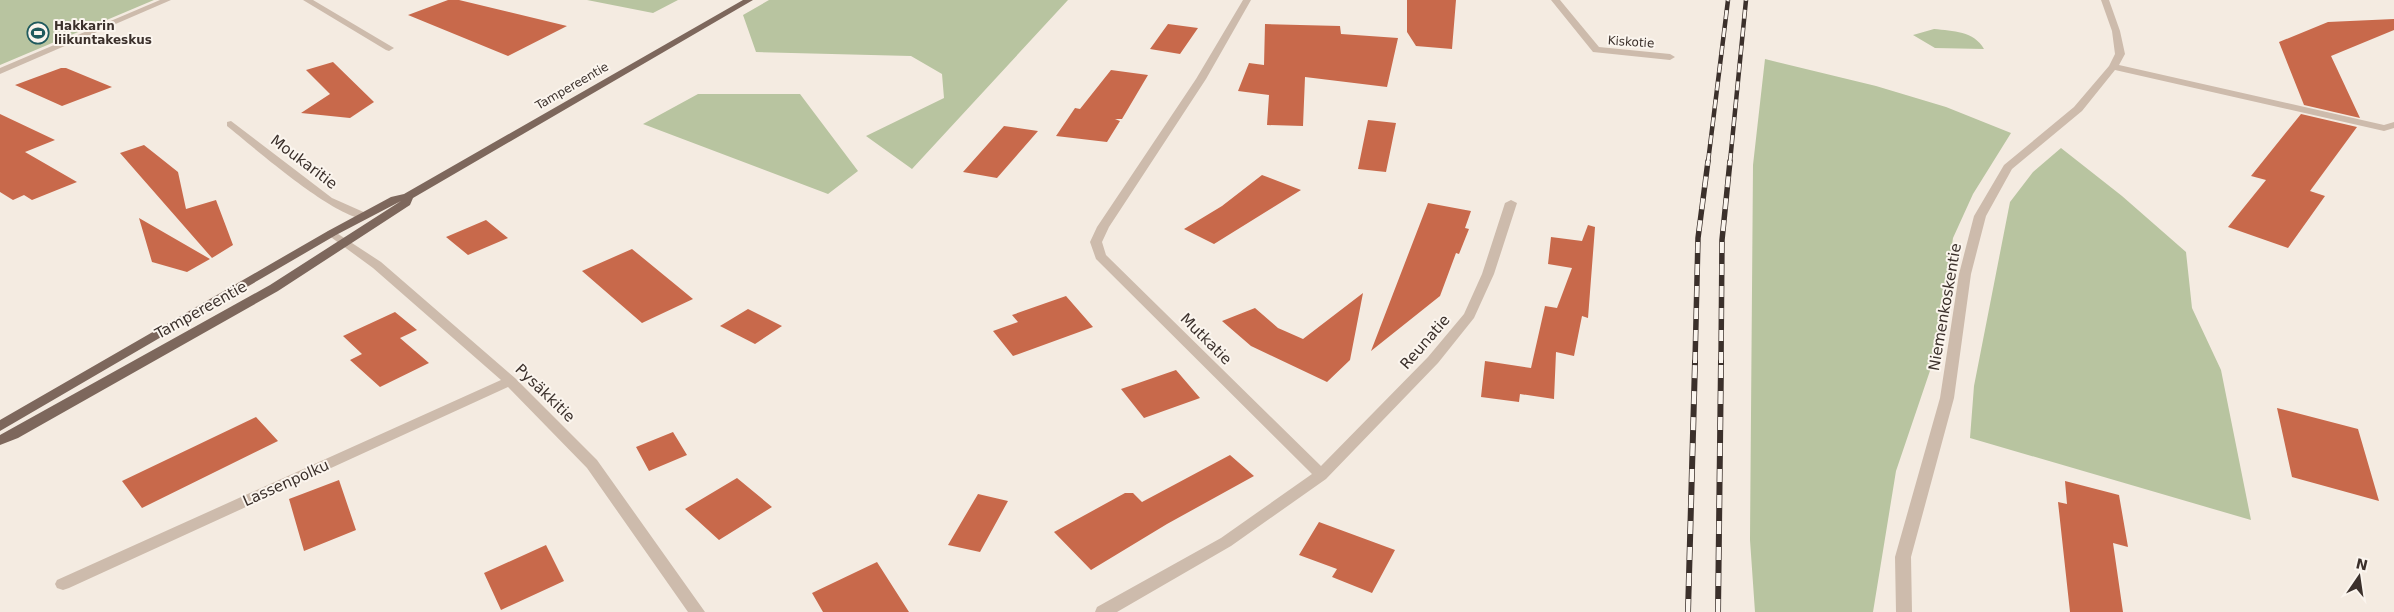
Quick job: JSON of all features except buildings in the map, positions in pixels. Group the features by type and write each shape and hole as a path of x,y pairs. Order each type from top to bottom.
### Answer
{"main road":[{"name":"Tampereentie","path":"0,426 332,234 395,199 408,196 749,0"},
{"name":"Tampereentie","path":"0,440 13,435 274,288 406,203 408,196"}],"street":[{"path":"0,71 167,0"},
{"path":"307,0 389,48"},
{"name":"Mutkatie","path":"1248,0 1201,79 1103,227 1096,242 1100,256 1321,476"},
{"name":"Kiskotie","path":"1555,0 1596,50 1670,57"},
{"path":"2105,0 2116,31 2120,54 2114,67 2384,128 2394,125"},
{"name":"Niemenkoskentie","path":"1904,612 1903,557 1947,398 1965,274 1980,216 2008,167 2078,108 2114,67"},
{"name":"Moukaritie","path":"231,124 328,200 364,216"},
{"name":"Reunatie","path":"1321,476 1433,360 1470,315 1488,274 1511,203"},
{"name":"Pysäkkitie","path":"332,234 377,265 510,381 592,464 697,612"},
{"name":"Lassenpolku","path":"63,584 510,381"},
{"path":"1103,612 1226,542 1321,476"}],"green space":[{"name":"Hakkarin liikuntakeskus","path":"0,0 154,0 0,65"},
{"path":"587,0 678,0 653,13"},
{"path":"769,0 1068,0 912,169 866,136 944,98 942,74 911,56 756,52 743,15"},
{"path":"1934,29 1956,31 1969,35 1980,43 1984,49 1935,48 1913,35"},
{"path":"1765,59 1876,86 1946,107 2011,133 1973,194 1953,238 1936,353 1896,471 1873,612 1755,612 1750,540 1753,165"},
{"path":"698,94 800,94 858,171 828,194 643,124"},
{"path":"2061,148 2122,196 2186,252 2192,308 2221,370 2251,520 1970,438 1974,386 2010,202 2033,172"}],"railway":[{"path":"1708,162 1728,0"},
{"path":"1730,162 1746,0"},
{"path":"1695,363 1698,238 1708,161"},
{"path":"1721,363 1722,240 1730,161"},
{"path":"1688,612 1695,362"},
{"path":"1718,612 1721,362"}],"place":[{"name":"Hakkarin liikuntakeskus","path":"38,33"}]}
